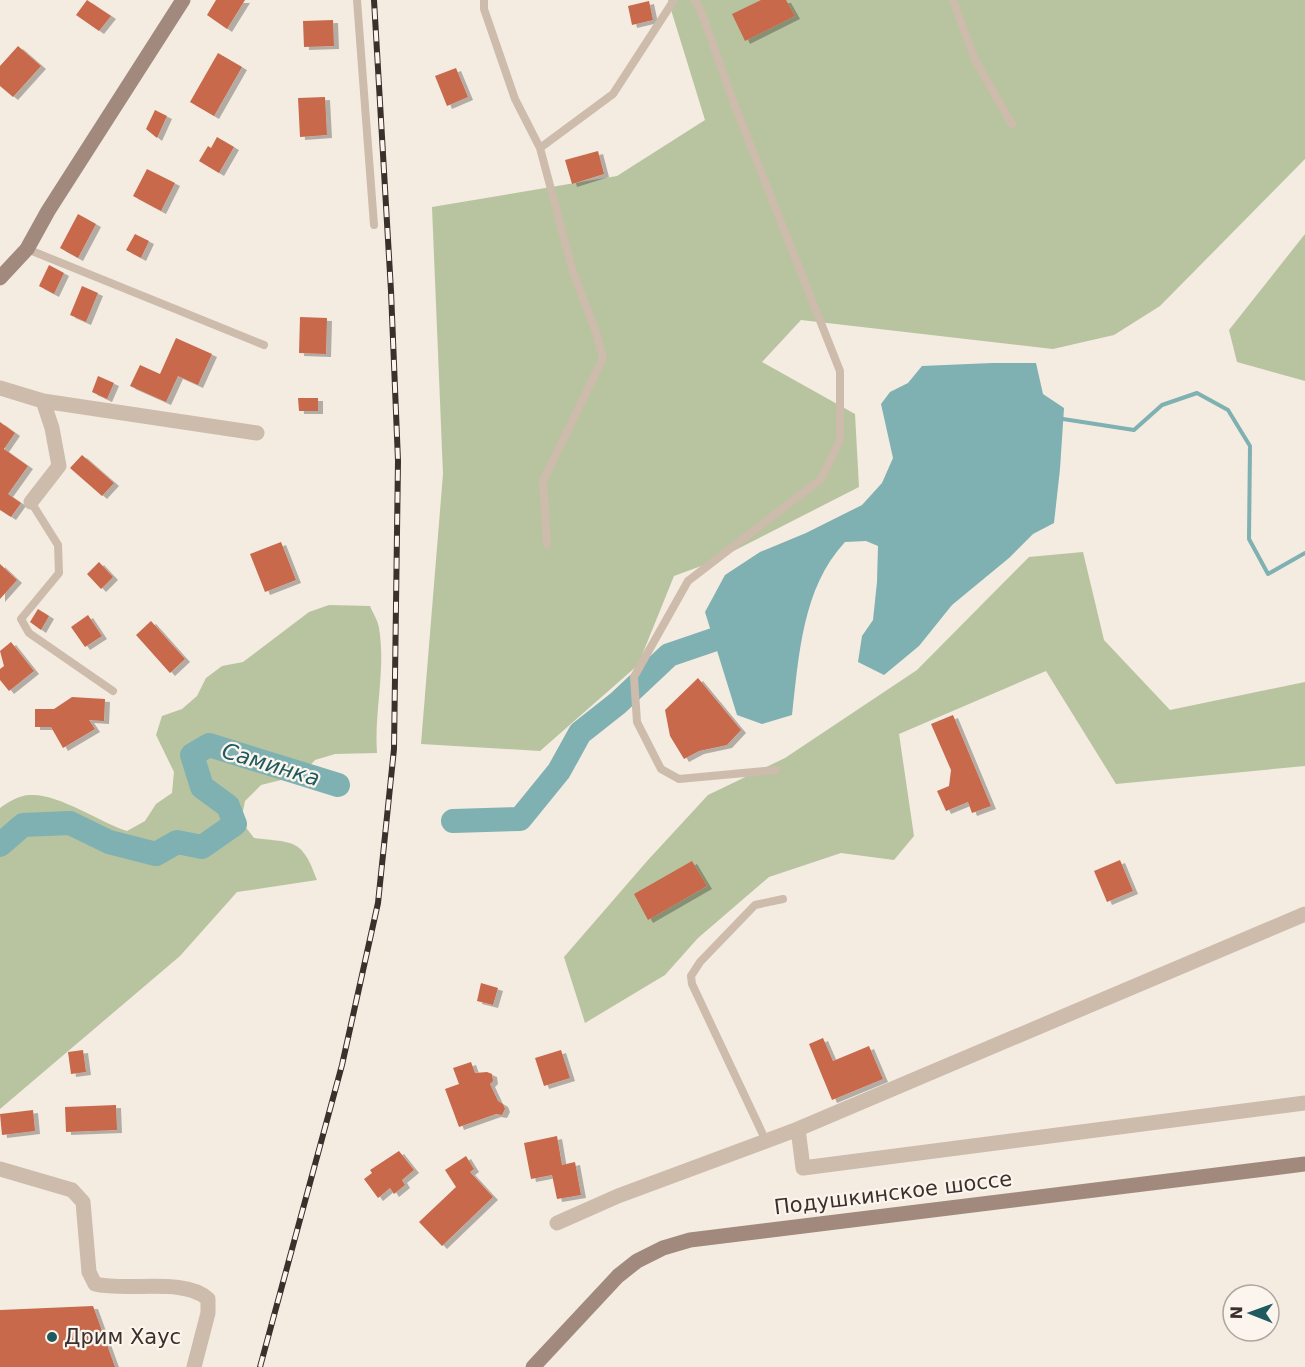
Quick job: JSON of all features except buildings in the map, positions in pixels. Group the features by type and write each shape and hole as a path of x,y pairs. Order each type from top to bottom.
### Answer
{"main road":[{"path":"0,278 27,249 48,211 183,0"},
{"name":"Подушкинское шоссе","path":"533,1367 618,1276 637,1261 663,1248 690,1240 1305,1164"}],"street":[{"path":"0,388 43,401 257,433"},
{"path":"31,502 59,466 52,428 43,401"},
{"path":"557,1223 618,1196 798,1130 1305,914"},
{"path":"798,1130 803,1168 1305,1103"},
{"path":"0,1168 72,1190 83,1202 89,1272 95,1284 110,1287 180,1287 193,1289 208,1299 208,1313 194,1367"}],"lane":[{"path":"357,0 374,225"},
{"path":"484,0 484,9 515,99 540,148 573,272 596,332 603,358 543,481 548,544"},
{"path":"540,148 613,94 674,0"},
{"path":"695,0 840,371 840,440 821,479 688,581 634,677 637,722 661,769 679,778 776,770"},
{"path":"953,0 975,60 1012,124"},
{"path":"27,249 264,345"},
{"path":"31,502 58,545 58,573 21,619 29,633 113,691"},
{"path":"766,1141 692,984 691,976 700,962 755,905 783,899"}],"green space":[{"path":"668,0 1305,0 1305,159 1160,306 1114,335 1053,349 801,320 762,362 855,414 859,487 712,562 674,576 638,665 540,751 421,744 443,474 432,207 617,176 705,120"},
{"path":"1305,234 1305,381 1237,362 1229,330"},
{"path":"1083,552 1104,640 1170,710 1305,682 1305,766 1116,784 1046,671 899,734 914,836 894,860 841,853 769,877 698,938 665,975 585,1023 564,957 708,795 785,758 917,670 1029,557"},
{"path":"329,605 370,606 378,623 381,675 377,753 335,754 315,760 301,775 261,785 245,801 241,821 254,838 295,845 306,856 317,880 237,892 180,956 0,1109 0,808 10,801 30,795 66,803 127,831 145,821 156,804 172,793 174,772 156,735 162,716 182,709 197,696 206,678 222,666 243,662 309,612"}],"water":[{"path":"1036,363 1043,394 1064,408 1054,523 1033,534 1009,558 952,605 919,646 884,675 858,662 862,636 873,620 878,546 866,541 845,542 831,560 811,601 797,670 792,715 762,724 737,715 705,612 725,575 760,552 806,533 862,505 882,483 893,458 881,404 890,392 908,383 922,366"}],"waterway":[{"path":"1063,419 1134,430 1162,405 1197,393 1228,410 1250,446 1249,539 1268,574 1305,553"},
{"name":"Саминка","path":"453,821 520,819 559,771 580,733 618,703 669,655 713,640"},
{"name":"Саминка","path":"0,845 23,825 70,823 109,842 156,854 177,842 202,847 235,824 228,806 202,787 192,755 209,745 338,785"}],"railway":[{"path":"260,1367 342,1065 378,903 394,749 398,461 391,291 374,0"}],"place":[{"name":"Дрим Хаус","path":"52,1337"}]}
